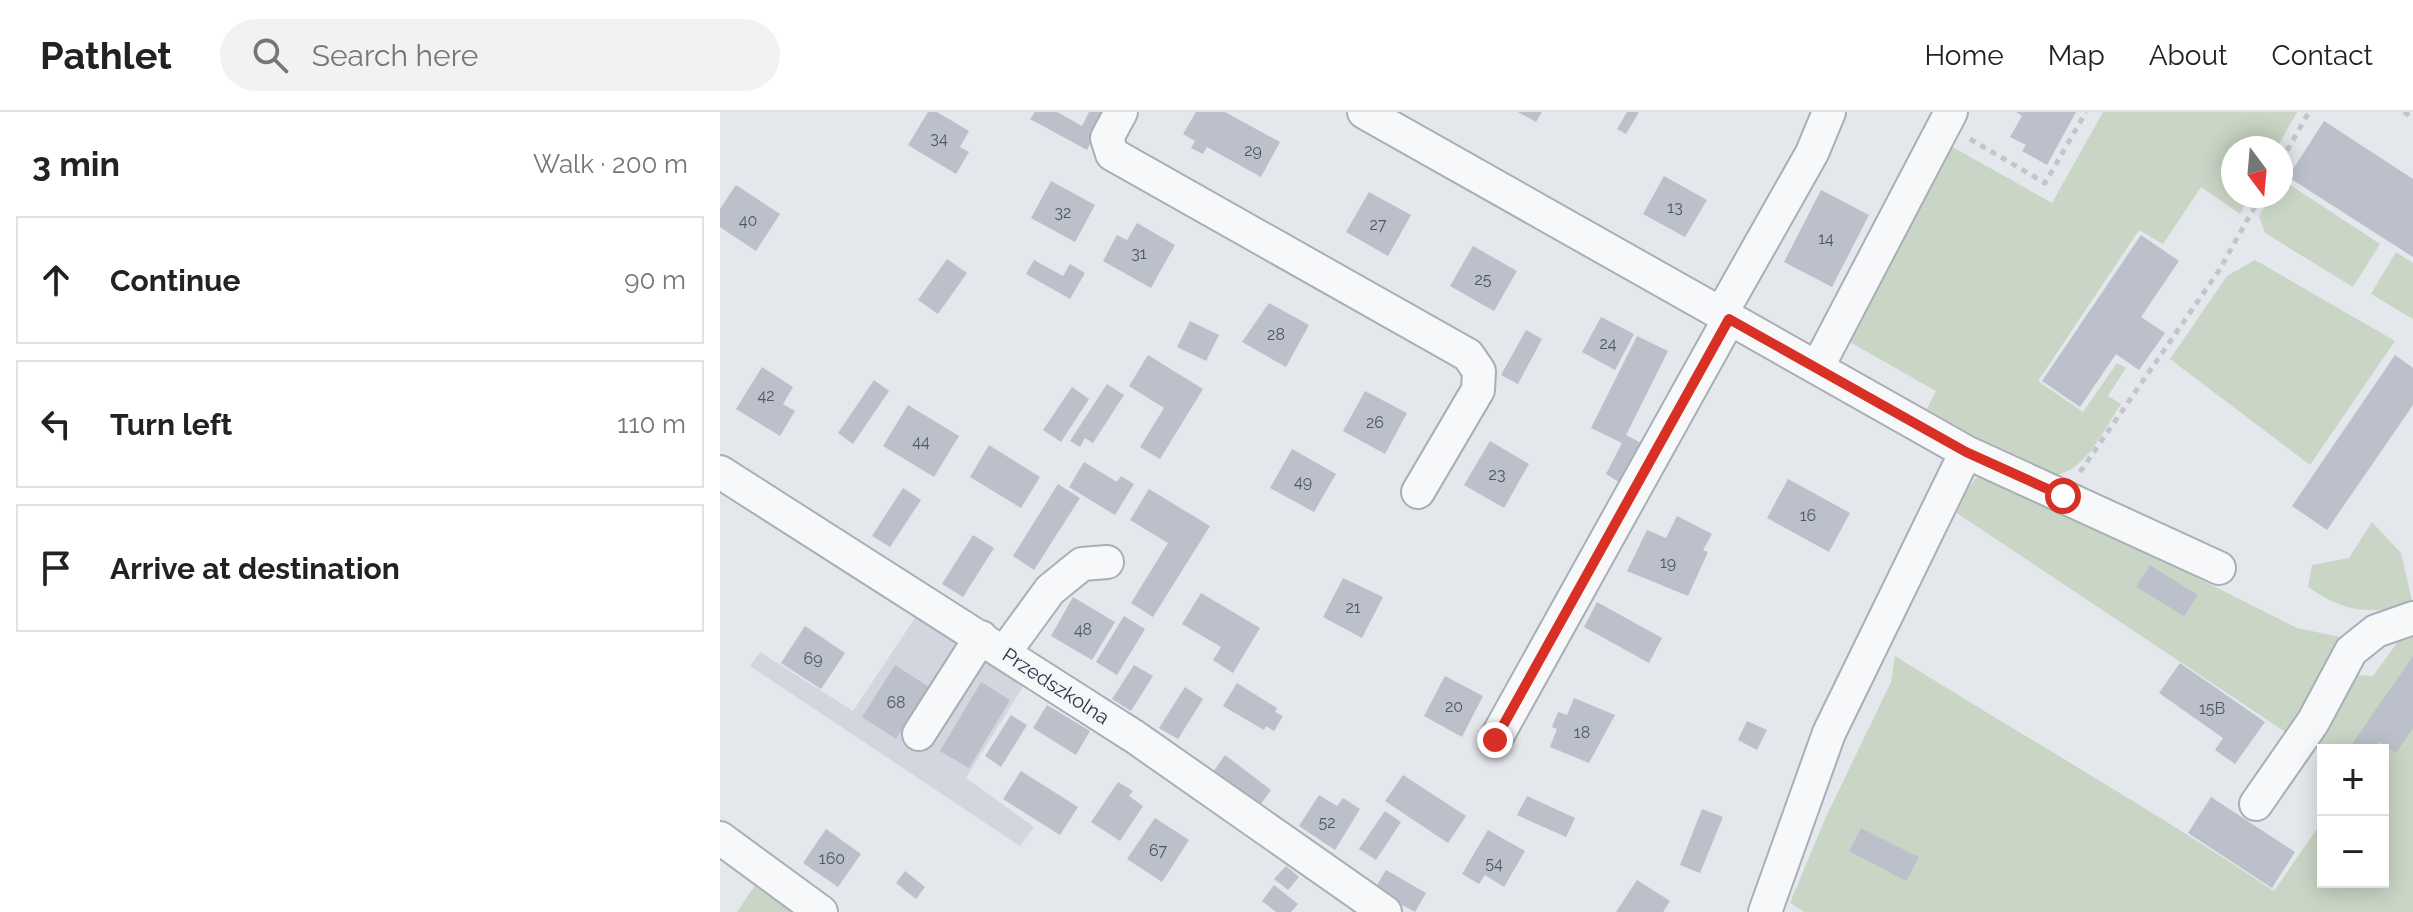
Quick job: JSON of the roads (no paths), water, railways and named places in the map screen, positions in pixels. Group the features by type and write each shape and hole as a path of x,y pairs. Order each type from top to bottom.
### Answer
{"street":[{"path":"1121,112 1107,138 1112,154 1468,355 1479,371 1478,390 1418,492"},
{"path":"1364,112 1966,452 2219,568"},
{"path":"1495,740 1812,153 1829,112"},
{"path":"1817,368 1948,118"},
{"path":"1765,912 1829,733 1966,452"},
{"name":"Przedszkolna","path":"720,472 1135,737 1385,912"},
{"path":"919,734 993,645 1050,590 1082,564 1107,562"},
{"path":"2256,804 2313,722 2351,651 2376,631 2413,618"},
{"path":"720,838 821,912"}]}
